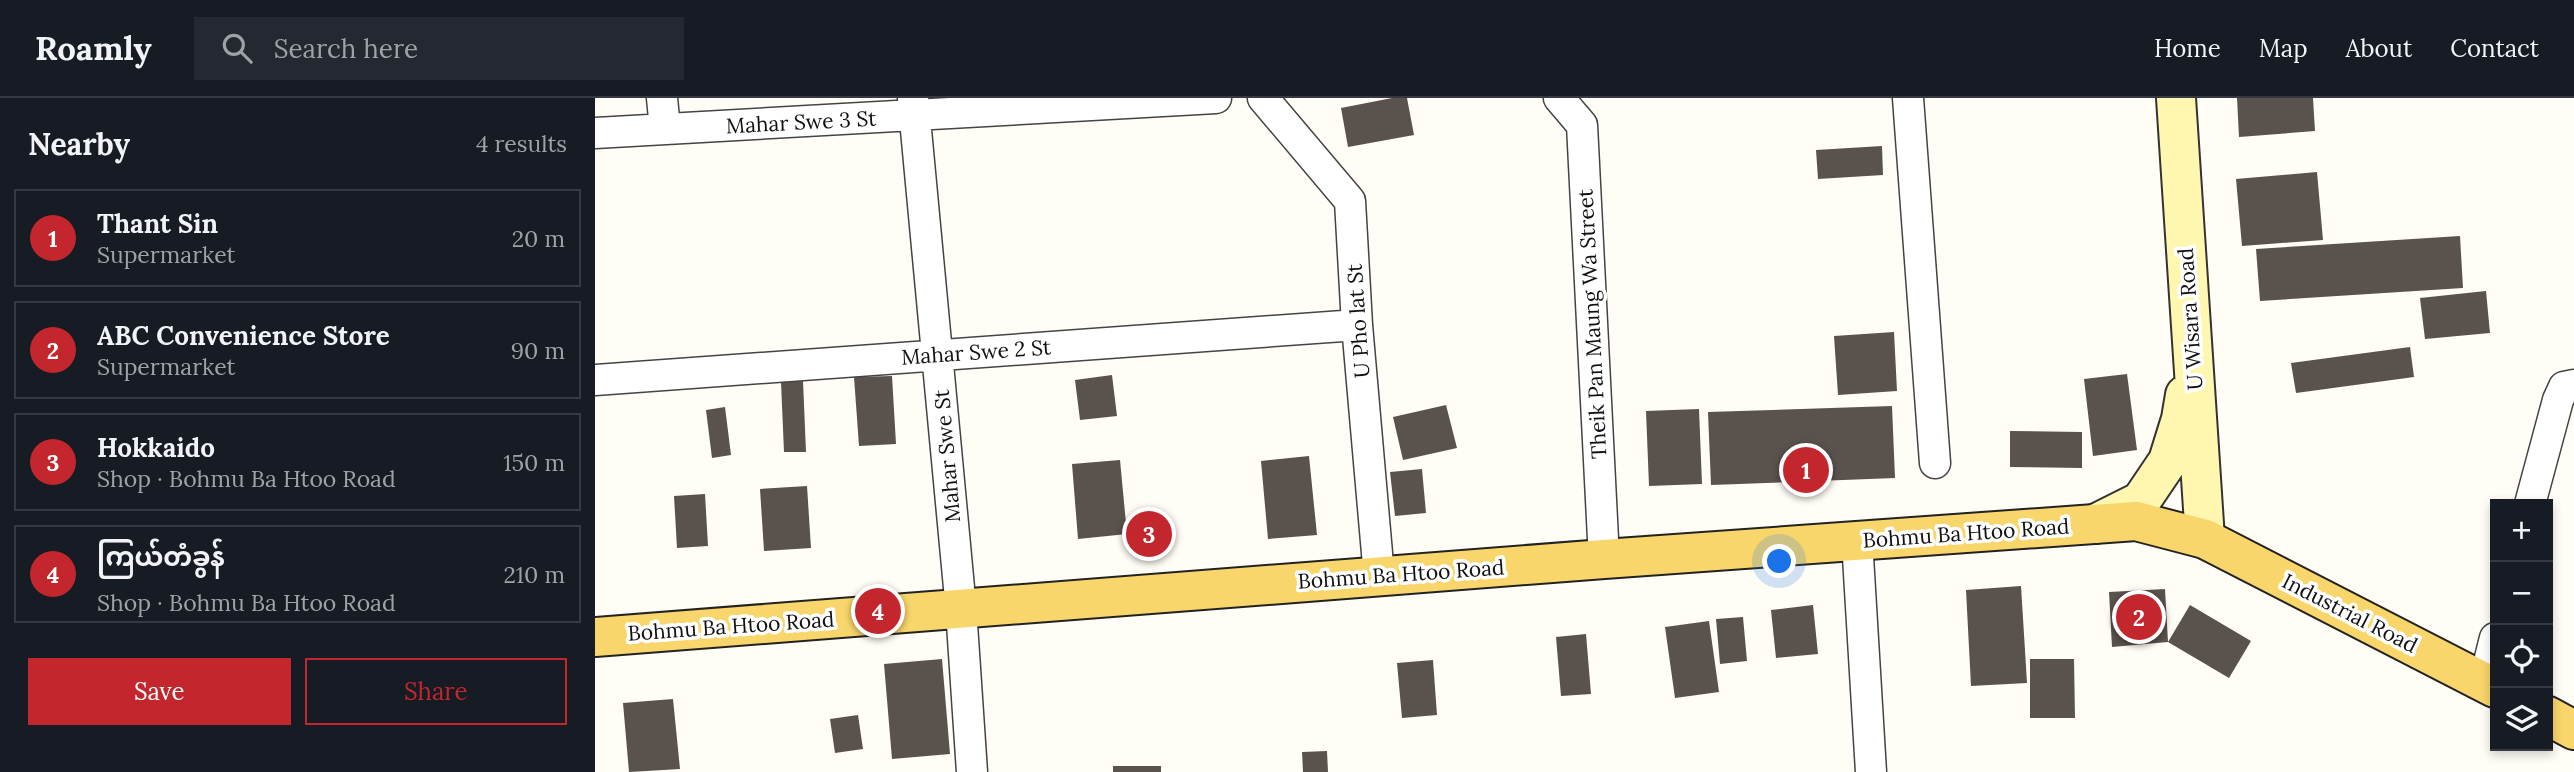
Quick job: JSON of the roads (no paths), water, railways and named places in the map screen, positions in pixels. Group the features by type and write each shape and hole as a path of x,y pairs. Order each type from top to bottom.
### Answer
{"main road":[{"name":"U Wisara Road","path":"2176,98 2205,539"},
{"path":"2095,524 2141,501 2168,461 2181,419 2193,352"},
{"name":"Bohmu Ba Htoo Road","path":"595,636 2136,521 2205,539"},
{"name":"Industrial Road","path":"2205,539 2490,685"}],"street":[{"path":"662,98 665,129"},
{"name":"Mahar Swe 3 St","path":"595,133 914,106 1216,98"},
{"name":"U Pho lat St","path":"1263,98 1350,201 1357,325 1379,576"},
{"name":"Theik Pan Maung Wa Street","path":"1559,98 1582,125 1604,559"},
{"path":"1908,98 1935,463"},
{"name":"Mahar Swe St","path":"914,106 961,609 972,772"},
{"name":"Mahar Swe 2 St","path":"595,380 1357,325"},
{"path":"2531,499 2558,400 2564,387 2574,385"},
{"path":"1857,541 1871,772"}],"place":[{"name":"Thant Sin","path":"1806,470"},
{"name":"Hokkaido","path":"1149,534"},
{"name":"ကြယ်တံခွန်","path":"878,611"},
{"name":"ABC Convenience Store","path":"2139,617"}]}
